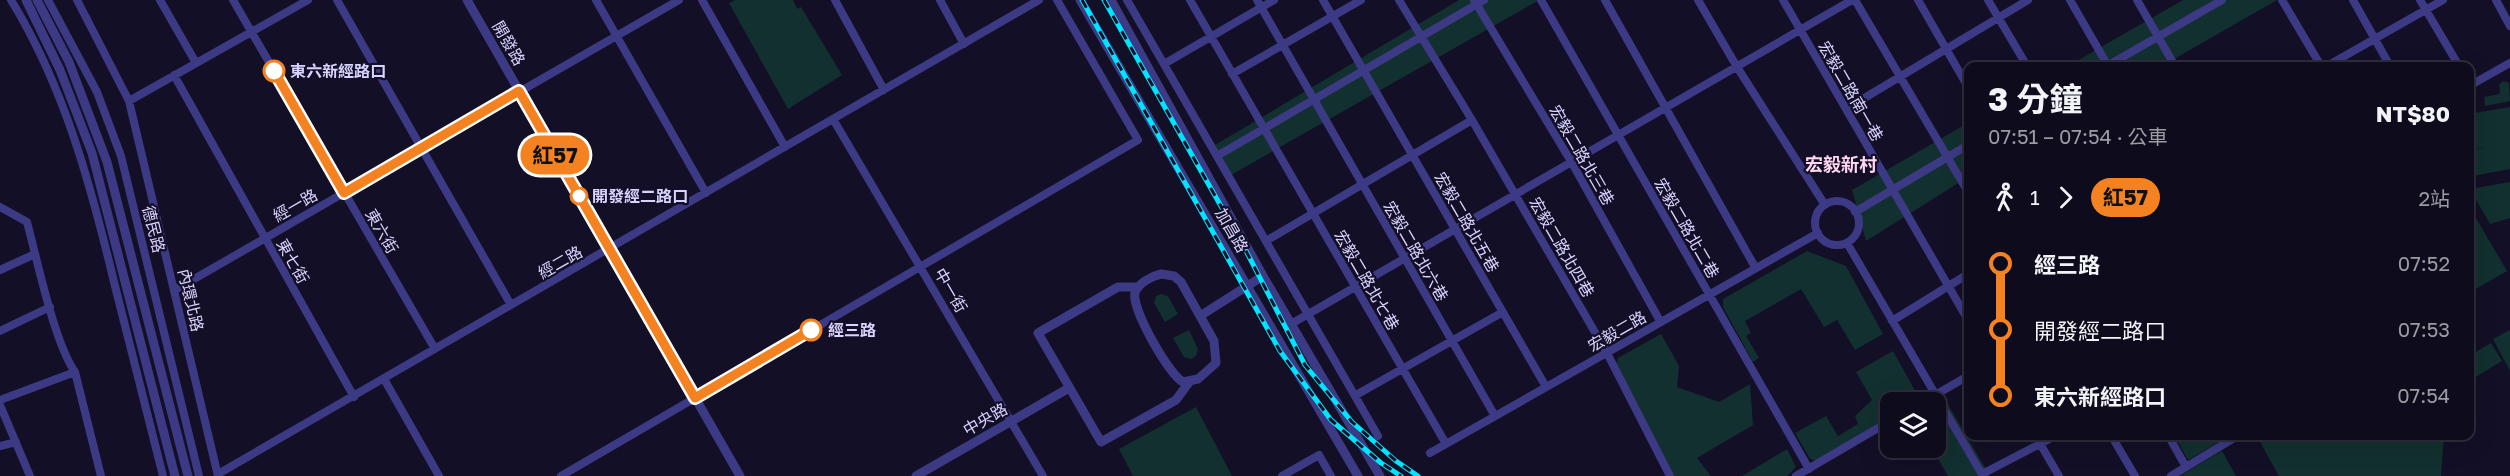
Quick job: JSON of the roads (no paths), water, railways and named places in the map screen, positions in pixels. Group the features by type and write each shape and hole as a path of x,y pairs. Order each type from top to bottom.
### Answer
{"street":[{"path":"10,0 33,36 49,71 83,162 163,476"},
{"path":"26,0 60,70 92,153 175,476"},
{"name":"德民路","path":"37,0 69,62 107,162 188,476"},
{"name":"德民路","path":"48,0 98,92 118,147 200,476"},
{"name":"內環北路","path":"77,0 129,101 176,290 218,475"},
{"path":"160,0 196,63"},
{"name":"東六街","path":"233,0 435,349"},
{"path":"129,101 308,0"},
{"path":"337,0 511,306"},
{"name":"開發路","path":"467,0 740,476"},
{"path":"596,0 706,193"},
{"name":"經一路","path":"176,290 679,0"},
{"path":"702,0 784,147"},
{"path":"835,0 884,90"},
{"path":"940,0 964,44"},
{"name":"經二路","path":"218,475 1039,0"},
{"path":"561,476 1138,140 1057,0"},
{"name":"加昌路","path":"1080,0 1358,476"},
{"name":"加昌路","path":"1111,0 1263,276 1380,476"},
{"path":"1126,0 1378,436"},
{"name":"宏毅二路北七巷","path":"1190,0 1446,444"},
{"path":"1164,64 1259,4 1274,0"},
{"name":"宏毅二路北五巷","path":"1323,0 1546,387"},
{"path":"1232,74 1361,0"},
{"name":"宏毅二路北四巷","path":"1399,0 1472,120 1607,353 1670,476"},
{"name":"宏毅二路北二巷","path":"1541,0 1809,469"},
{"path":"1605,0 1755,267"},
{"path":"1698,0 1737,67 1825,205"},
{"name":"宏毅二路南一巷","path":"1783,0 1964,313"},
{"path":"1291,324 1854,0 1964,185"},
{"path":"1918,0 1964,80"},
{"path":"1988,0 2025,62"},
{"path":"1846,109 2028,0"},
{"path":"2070,0 2105,62"},
{"path":"2137,0 2173,62"},
{"path":"2114,62 2222,0"},
{"path":"2282,0 2319,62"},
{"path":"2353,0 2388,62"},
{"path":"2420,0 2457,62"},
{"path":"2334,62 2443,0"},
{"path":"2496,0 2510,26"},
{"path":"1217,156 1478,1"},
{"name":"宏毅二路北三巷","path":"1478,1 1660,321"},
{"name":"宏毅二路北六巷","path":"1259,4 1495,416"},
{"path":"2474,83 2510,63"},
{"name":"東七街","path":"174,75 354,397"},
{"name":"中一街","path":"833,119 1043,476"},
{"path":"1266,241 1472,120"},
{"path":"1855,212 1964,147"},
{"path":"1838,201 1855,212 1858,219 1857,233 1847,243 1832,245 1818,233 1816,216 1825,205 1838,201"},
{"path":"0,207 27,222 50,308 69,363 75,372 101,476"},
{"name":"宏毅二路","path":"1430,453 1818,233"},
{"path":"1847,243 1935,392"},
{"path":"0,270 35,254"},
{"path":"1138,287 1118,287 1038,333 1101,442 1176,400 1190,381 1212,369 1216,363 1214,341 1181,282 1174,276 1154,276 1138,287 1135,292 1136,306 1168,368 1178,379 1190,381"},
{"path":"1200,316 1263,276"},
{"path":"1892,321 1964,276"},
{"path":"0,331 50,308"},
{"path":"1356,395 1503,312"},
{"path":"0,400 75,372"},
{"path":"1940,392 1964,378"},
{"path":"384,379 439,476"},
{"name":"中央路","path":"916,476 1069,388"},
{"path":"0,405 30,476"},
{"path":"1946,412 1982,475 2048,440"},
{"path":"1796,476 1880,427"},
{"path":"2038,440 2058,476"},
{"path":"2114,440 2135,476"},
{"path":"2171,440 2186,467"},
{"path":"2171,476 2231,440"},
{"path":"0,446 16,442"},
{"path":"1282,476 1318,455 1330,476"}],"railway":[{"path":"1082,0 1280,351 1331,420 1381,463 1401,476"},
{"path":"1104,0 1243,245 1305,365 1352,422 1396,461 1418,476"}],"place":[{"name":"東六新經路口","path":"274,71"},
{"name":"開發經二路口","path":"579,196"},
{"name":"經三路","path":"811,330"}],"district":[{"name":"宏毅新村","path":"1841,164"}]}
